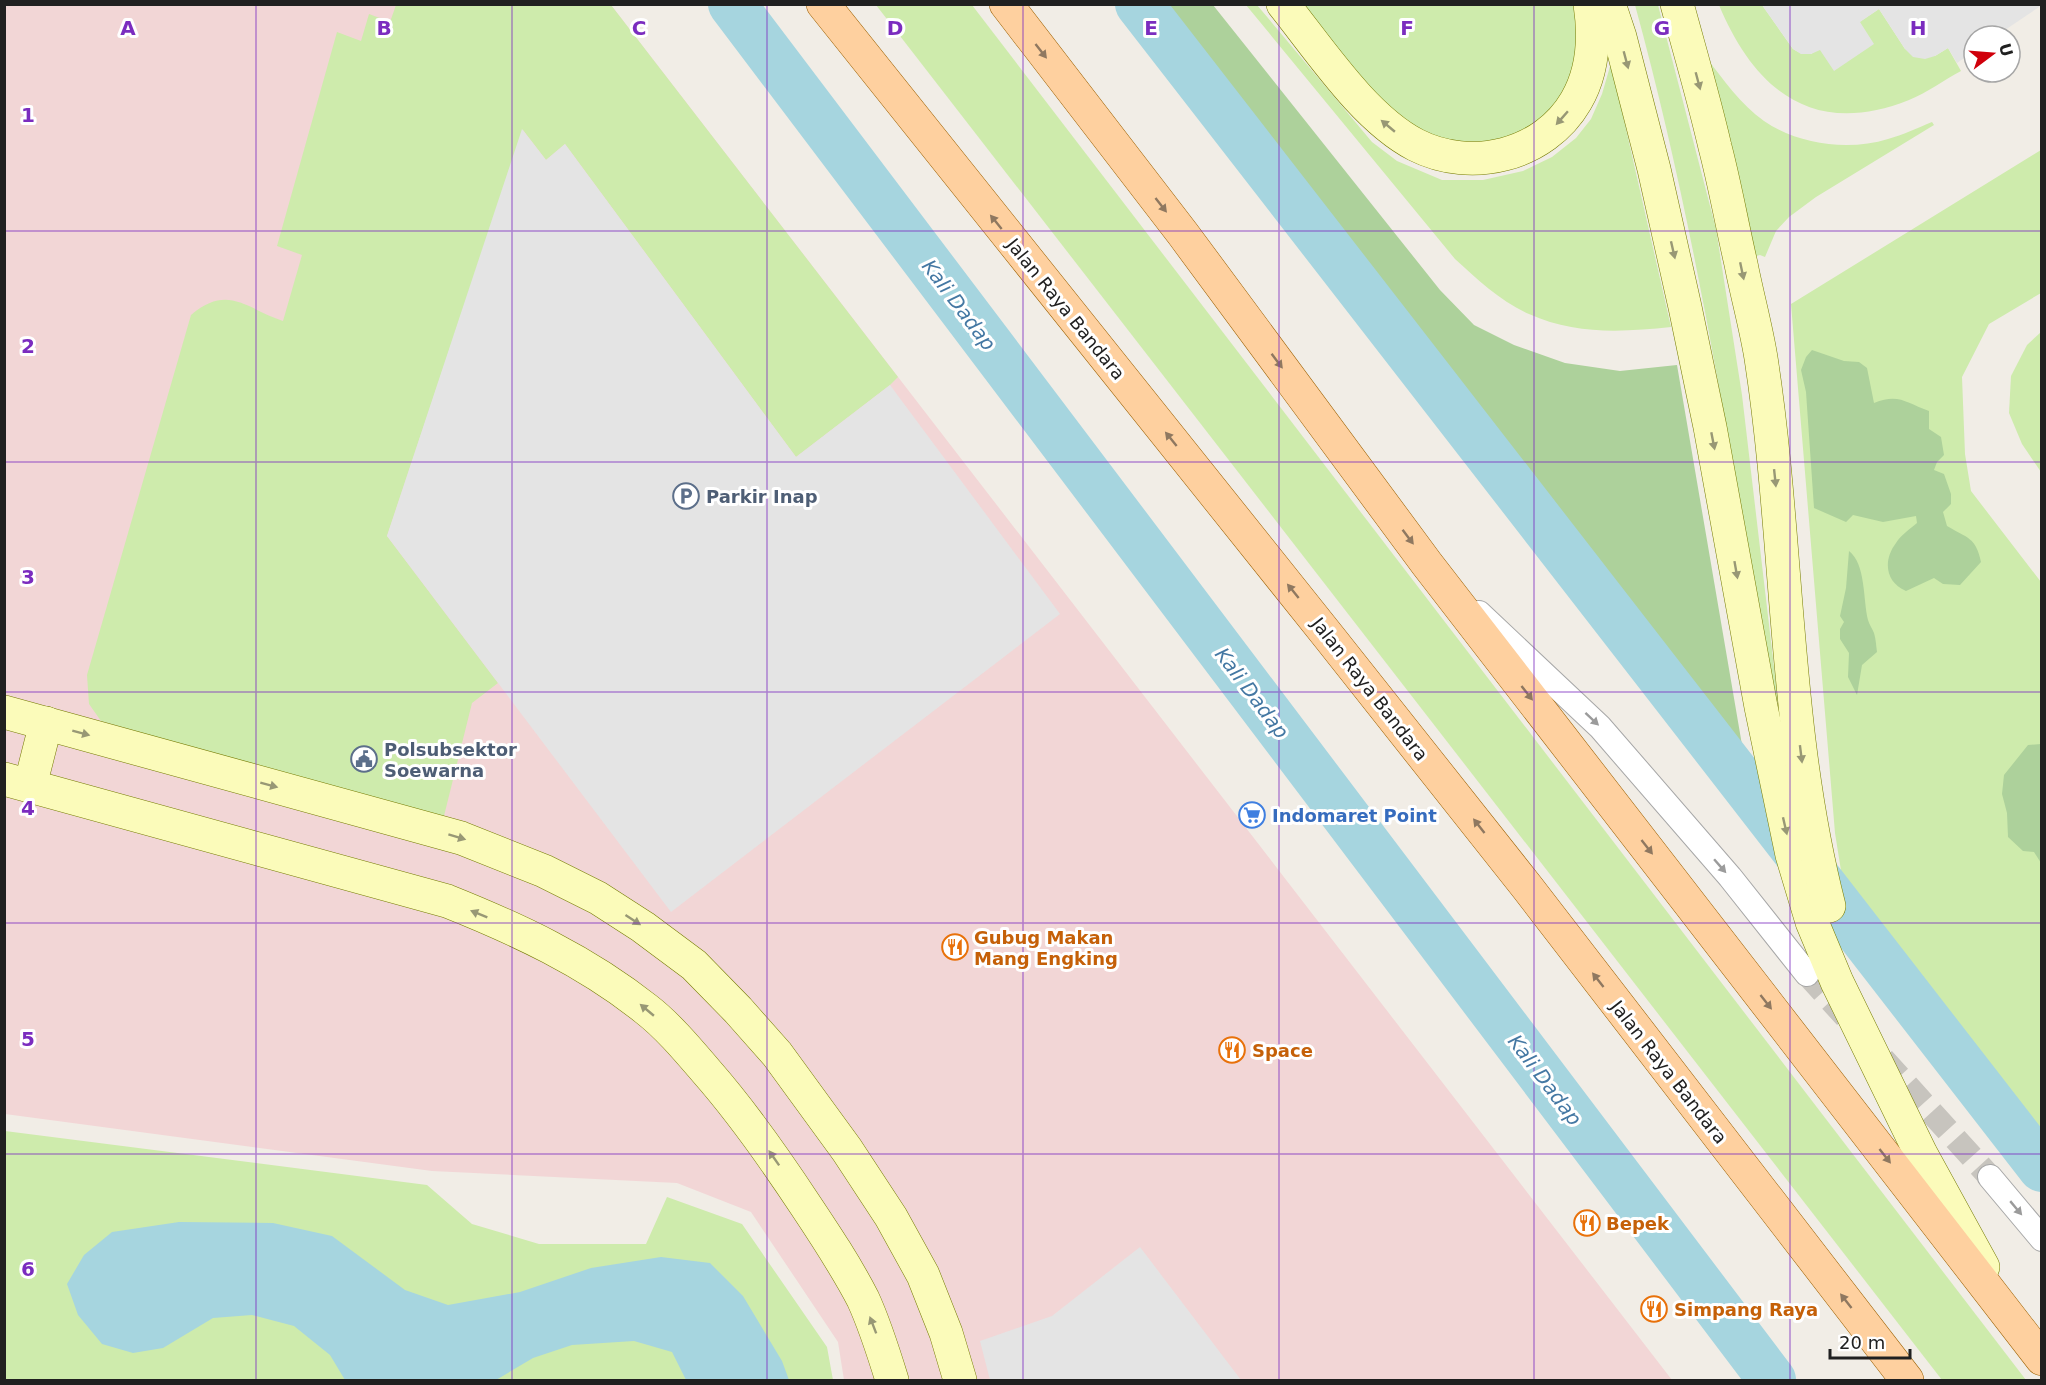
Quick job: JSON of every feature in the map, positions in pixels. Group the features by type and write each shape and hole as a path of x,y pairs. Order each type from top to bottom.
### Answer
{"main road":[{"name":"Jalan Raya Bandara","path":"823,4 1497,850 1907,1380"},
{"path":"1006,4 1183,234 1427,564 2042,1359"}],"street":[{"path":"1283,4 1347,85 1391,129 1416,145 1442,156 1485,159 1506,155 1546,135 1561,121 1575,102 1584,83 1592,56 1593,24 1590,4"},
{"path":"1609,4 1620,37 1654,169 1690,329 1761,707 1792,855 1812,922 1837,982 1921,1154 2015,1324"},
{"path":"1677,4 1716,148 1761,357 1789,618 1794,696 1805,790 1816,852 1840,948 1881,1071"},
{"path":"1427,564 1600,727 1730,877 1807,974"},
{"path":"4,712 461,838 544,871 598,898 643,927 694,964 738,1010 777,1054 847,1150 891,1218 923,1275 946,1333 960,1380"},
{"path":"46,723 17,783 447,901 511,927 565,954 647,1009 689,1051 727,1095 839,1256 864,1301 892,1380"},
{"path":"1990,1177 2042,1239"}],"shaded area":[{"path":"5,5 611,5 1672,1380 844,1380 838,1342 751,1212 677,1183 432,1171 5,1114"},
{"path":"1762,5 2042,5 2014,24 1962,24 1962,59 1957,63 1948,48 1925,59 1913,57 1905,49 1879,9 1860,22 1874,44 1834,71 1820,50 1811,54 1801,54 1793,49"},
{"name":"Parkir Inap","path":"522,129 546,160 565,144 796,457 890,385 1060,614 671,912 387,536"},
{"path":"1140,1247 1241,1380 990,1380 980,1341 1052,1316"}],"green space":[{"path":"396,5 611,5 898,377 796,457 565,144 546,160 523,130 387,536 498,683 472,703 443,820 101,721 89,704 87,675 191,315 204,306 226,300 247,305 283,321 302,255 277,246 337,32 361,41 369,14 390,22"},
{"path":"876,5 972,5 2026,1380 1942,1380"},
{"path":"1147,5 1213,5 1440,290 1474,325 1514,345 1565,363 1620,371 1677,365 1748,780"},
{"path":"1246,5 1257,5 1372,142 1397,161 1442,180 1483,180 1523,171 1552,157 1576,138 1591,119 1602,94 1611,63 1671,327 1617,331 1581,329 1546,321 1499,297 1455,259"},
{"path":"1297,5 1578,5 1579,53 1571,81 1558,102 1542,119 1522,132 1500,140 1477,143 1453,141 1430,135 1408,124 1378,100"},
{"path":"1635,5 1658,5 1716,229 1742,395 1778,701 1772,702 1696,264 1678,178"},
{"path":"1719,5 1762,5 1793,49 1802,54 1811,54 1879,9 1905,49 1935,56 1948,48 1961,71 1916,97 1875,110 1844,113 1817,109 1792,99 1770,83 1751,61 1734,35"},
{"path":"1705,56 1756,115 1793,136 1824,144 1857,145 1894,137 1932,122 1934,125 1816,197 1789,217 1776,231 1765,257 1760,255 1752,257"},
{"path":"2041,150 2041,293 1989,324 1962,377 1965,454 1971,491 2041,582 2041,1139 1843,883 1835,833 1791,304"},
{"path":"2041,332 2041,472 2022,444 2009,413 2011,376 2027,345"},
{"path":"1812,350 1844,361 1859,362 1867,368 1874,403 1896,399 1929,411 1929,429 1941,437 1944,455 1937,462 1934,470 1944,474 1951,494 1951,504 1943,512 1947,526 1970,539 1981,562 1960,585 1943,584 1934,578 1906,591 1899,587 1890,576 1889,556 1898,540 1917,523 1916,516 1883,522 1853,515 1846,522 1814,508 1806,392 1801,370 1806,357"},
{"path":"1849,551 1861,573 1868,620 1875,635 1877,652 1862,665 1857,695 1848,677 1849,653 1840,639 1840,629 1844,622 1840,616 1846,588"},
{"path":"2042,744 2041,863 2034,852 2023,851 2008,837 2007,813 2002,794 2004,775 2028,745"},
{"path":"5,1131 427,1185 472,1224 539,1244 646,1244 667,1197 742,1224 827,1347 833,1380 5,1380"}],"water":[{"path":"179,1222 273,1223 332,1236 405,1290 448,1305 520,1292 591,1268 661,1257 710,1263 743,1296 782,1361 789,1380 686,1380 672,1352 634,1341 572,1345 533,1358 496,1380 345,1380 330,1355 294,1326 252,1315 213,1318 163,1348 133,1353 102,1344 78,1315 67,1284 84,1255 112,1232"}],"waterway":[{"name":"Kali Dadap","path":"732,4 1772,1380"},
{"name":"Kali Dadap","path":"1139,4 2042,1168"}],"tunnel":[{"path":"1807,974 1846,1017"},
{"path":"1883,1059 1990,1177"}],"place":[{"name":"Parkir Inap","path":"686,496"},
{"name":"Polsubsektor Soewarna","path":"364,759"},
{"name":"Indomaret Point","path":"1252,815"},
{"name":"Gubug Makan Mang Engking","path":"955,947"},
{"name":"Space","path":"1232,1050"},
{"name":"Bepek","path":"1587,1223"},
{"name":"Simpang Raya","path":"1654,1309"}]}
